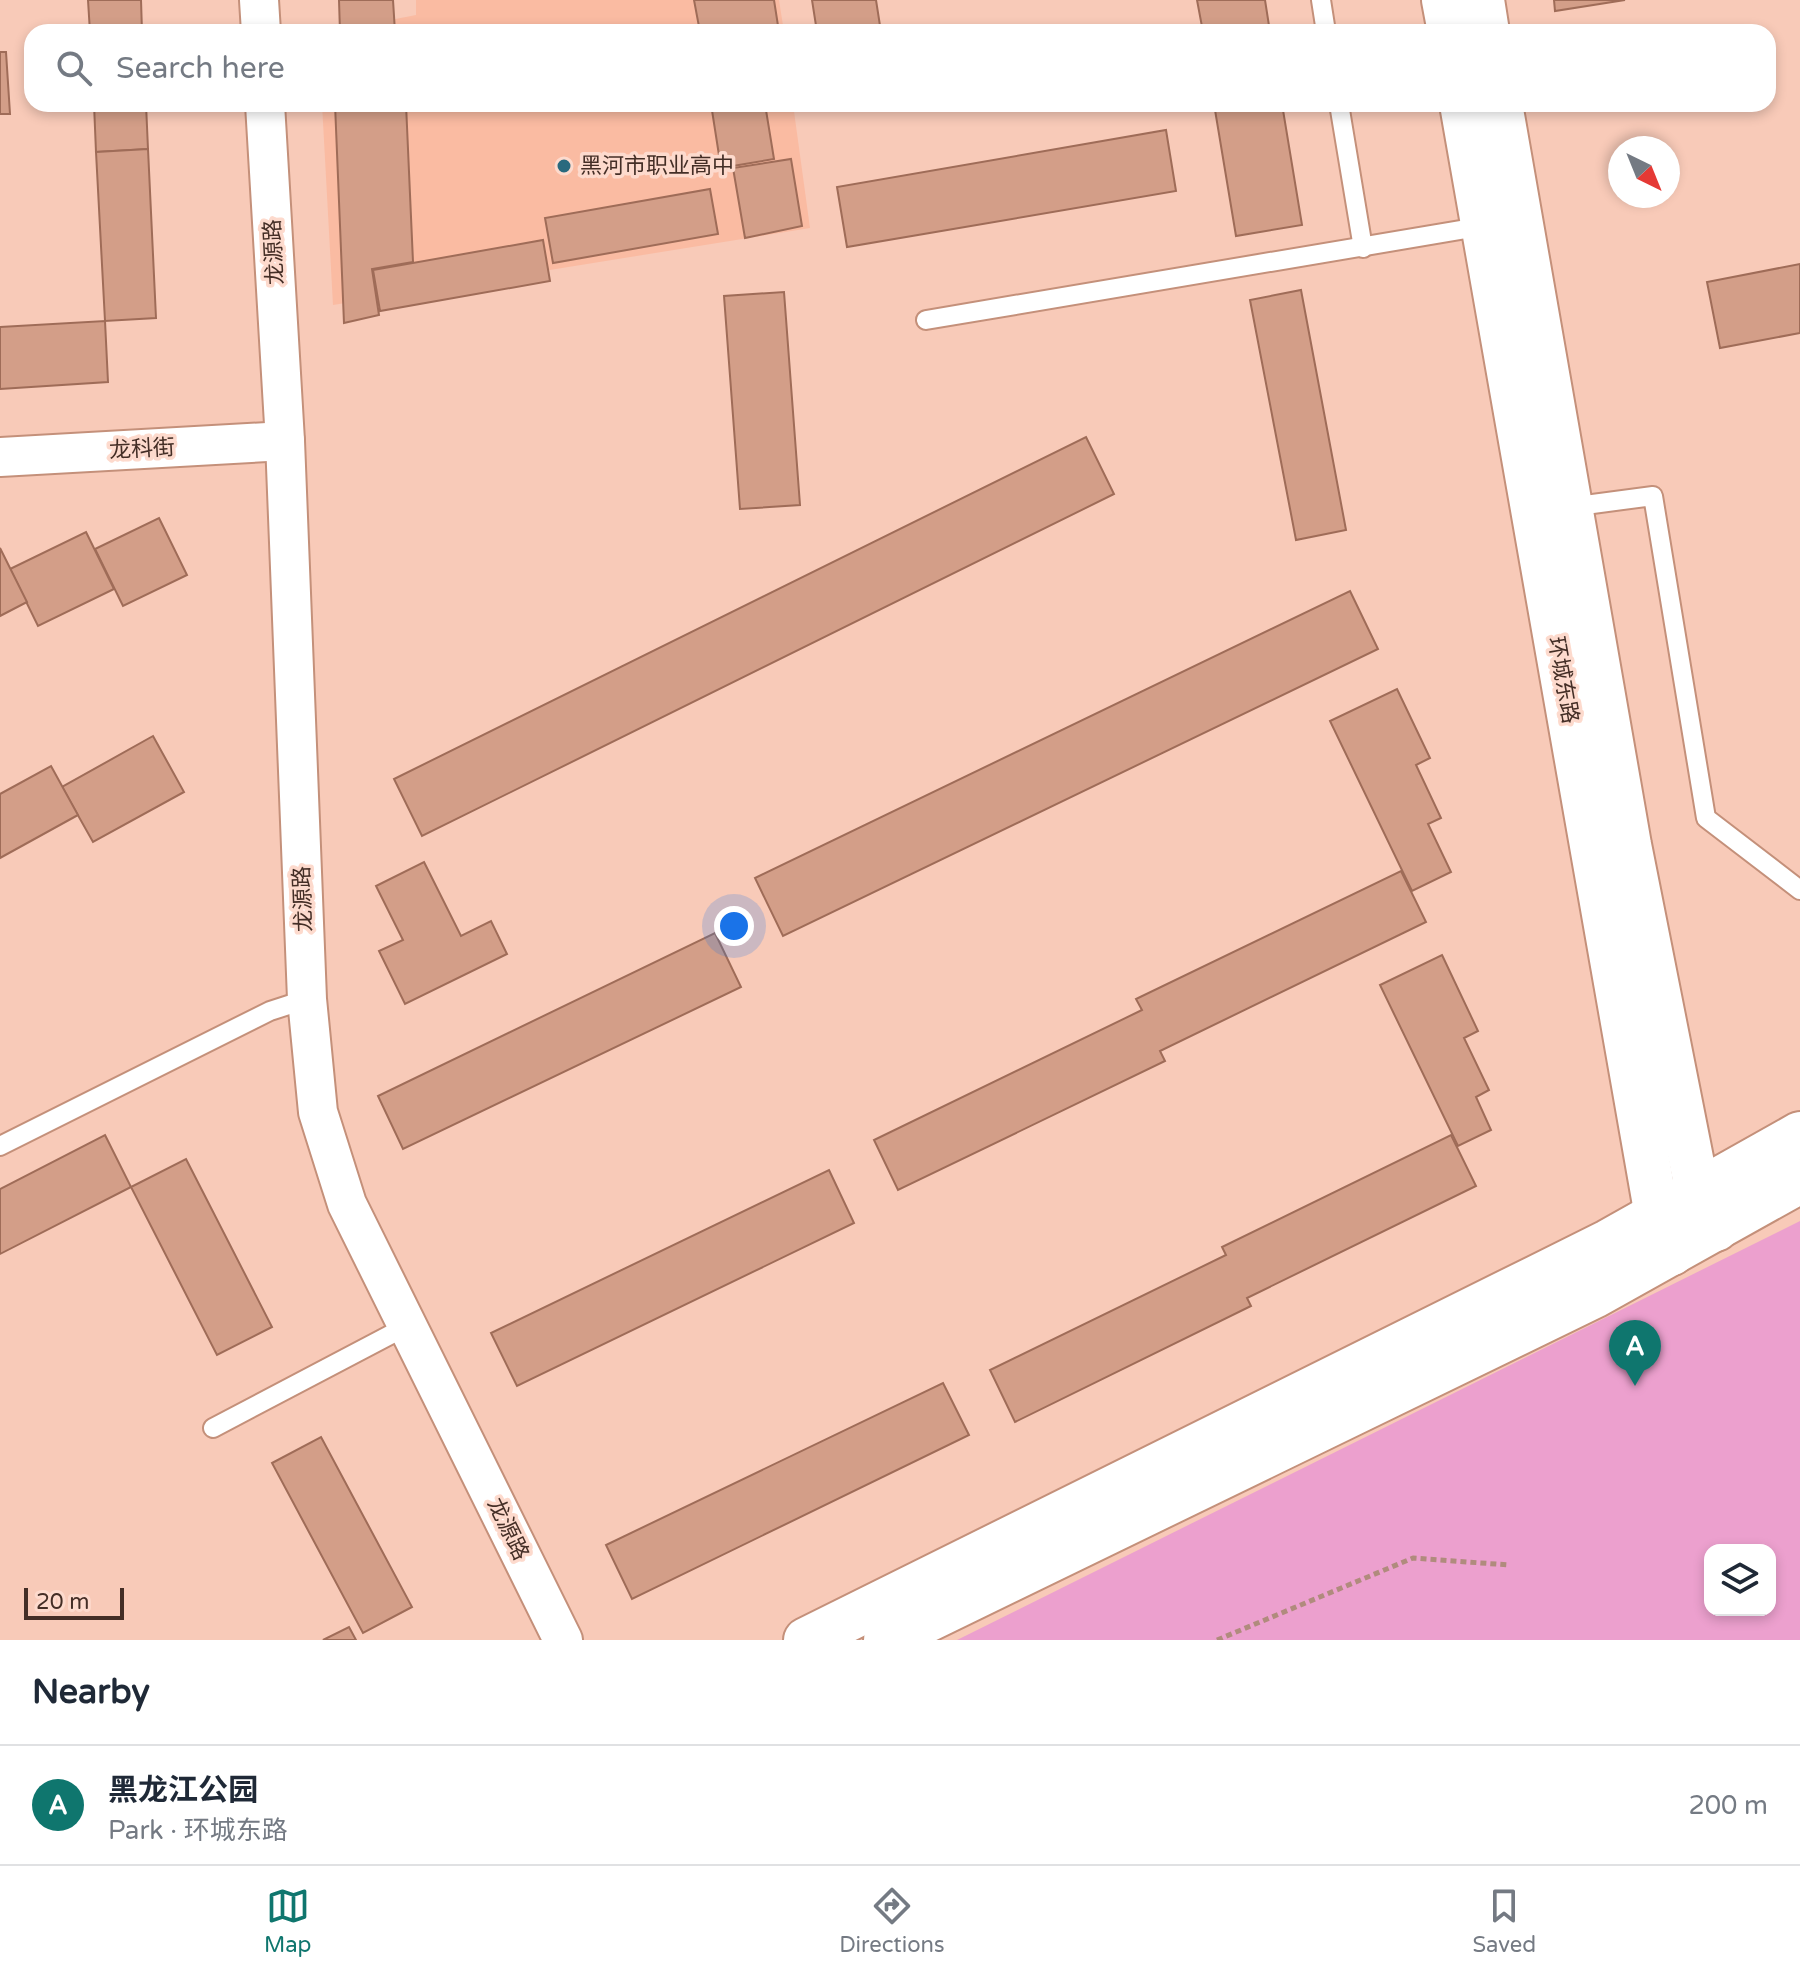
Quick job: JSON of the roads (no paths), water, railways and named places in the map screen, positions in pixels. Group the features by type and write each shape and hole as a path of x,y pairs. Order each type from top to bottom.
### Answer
{"street":[{"path":"259,0 260,24"},
{"path":"1444,0 1448,24"},
{"path":"1482,0 1486,24"},
{"name":"龙源路","path":"265,112 285,441 307,999 318,1112 347,1204 563,1640"},
{"name":"环城东路","path":"1463,112 1664,1235"},
{"name":"环城东路","path":"1501,112 1629,845 1707,1212"},
{"name":"龙科街","path":"0,457 285,441"},
{"path":"1707,1212 1800,1134"},
{"path":"806,1640 1707,1212 1800,1181"},
{"path":"886,1640 1594,1296 1664,1235"}],"lane":[{"path":"1321,0 1325,24"},
{"path":"1340,112 1363,248"},
{"path":"926,320 1484,226"},
{"path":"1570,507 1653,496 1706,818 1800,890"},
{"path":"0,1146 270,1011 307,999"},
{"path":"213,1428 407,1326"}],"place":[{"name":"黑河市职业高中","path":"564,166"},
{"name":"黑龙江公园","path":"1635,1386"}]}
